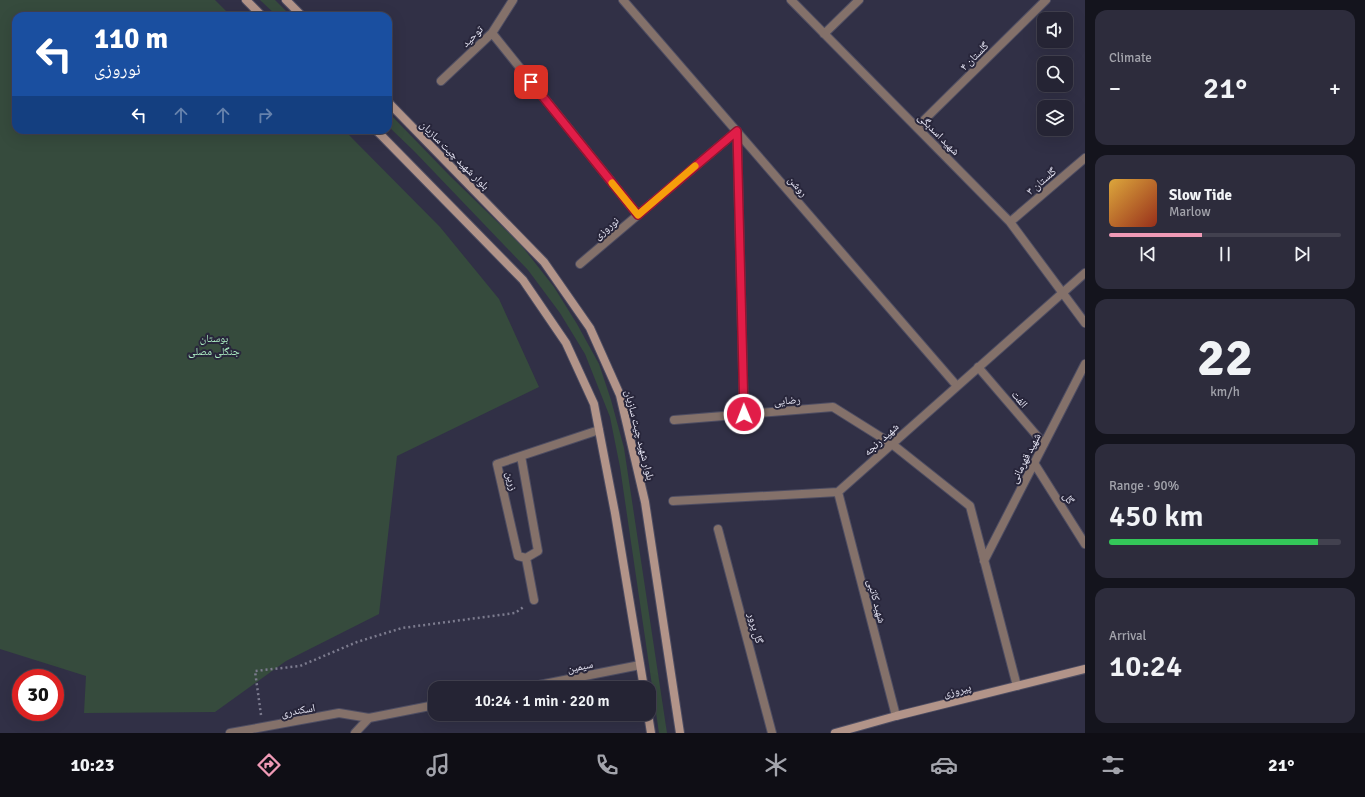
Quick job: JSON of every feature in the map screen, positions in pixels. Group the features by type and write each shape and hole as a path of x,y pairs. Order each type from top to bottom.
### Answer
{"main road":[{"path":"246,0 258,12"},
{"path":"286,0 298,12"},
{"name":"بلوار شهید چیت سازیان","path":"392,106 544,262 590,328 620,395 645,502 680,733"},
{"path":"380,134 522,280 566,342 594,404 615,513 643,681"},
{"name":"پیروزی","path":"835,733 896,716 1085,669"},
{"path":"649,721 651,733"}],"street":[{"name":"توحید","path":"441,81 492,33 513,0"},
{"name":"روشن","path":"623,0 957,386"},
{"name":"شهید اسدبگی","path":"791,0 1010,222 1085,323"},
{"path":"824,34 860,0"},
{"name":"گلستان ۴","path":"917,127 1046,0"},
{"path":"492,33 638,215"},
{"path":"737,131 744,414"},
{"name":"نوروزی","path":"580,264 737,131"},
{"name":"گلستان ۳","path":"1010,222 1085,158"},
{"name":"شهید رنجه","path":"838,492 1085,273"},
{"name":"شهید قهرمانی","path":"984,561 1085,364"},
{"name":"الفت","path":"978,367 1044,444"},
{"name":"رضایی","path":"674,420 833,407 892,444"},
{"name":"زرین","path":"534,600 526,558 518,556 497,464 599,430"},
{"path":"892,444 970,506 1017,686"},
{"path":"521,456 538,551 526,558"},
{"name":"گل","path":"1034,463 1085,544"},
{"path":"673,501 838,492"},
{"name":"شهید کاتبی","path":"838,492 896,716"},
{"name":"گل پرور","path":"718,529 772,733"},
{"name":"سیمین","path":"559,681 640,665"},
{"path":"355,733 369,718 428,706"},
{"name":"اسکندری","path":"230,733 339,713 369,718"}],"path":[{"path":"263,727 255,671 300,666 357,642 402,628 515,613 534,600"}],"green space":[{"name":"بوستان جنگلی مصلی","path":"0,0 215,0 227,12 12,12 12,134 348,134 440,227 499,299 539,387 397,456 379,614 286,661 215,712 84,713 86,676 0,649"},
{"path":"260,0 275,0 287,12 273,12"},
{"path":"392,116 450,176 521,245 554,287 599,364 611,400 624,448 667,733 659,733 656,713 656,681 651,681 620,467 610,417 585,354 560,313 528,270 392,130"}],"slow traffic":[{"path":"612,183 638,215 695,166"}],"route":[{"path":"531,82 638,215 737,131 744,414"}]}
